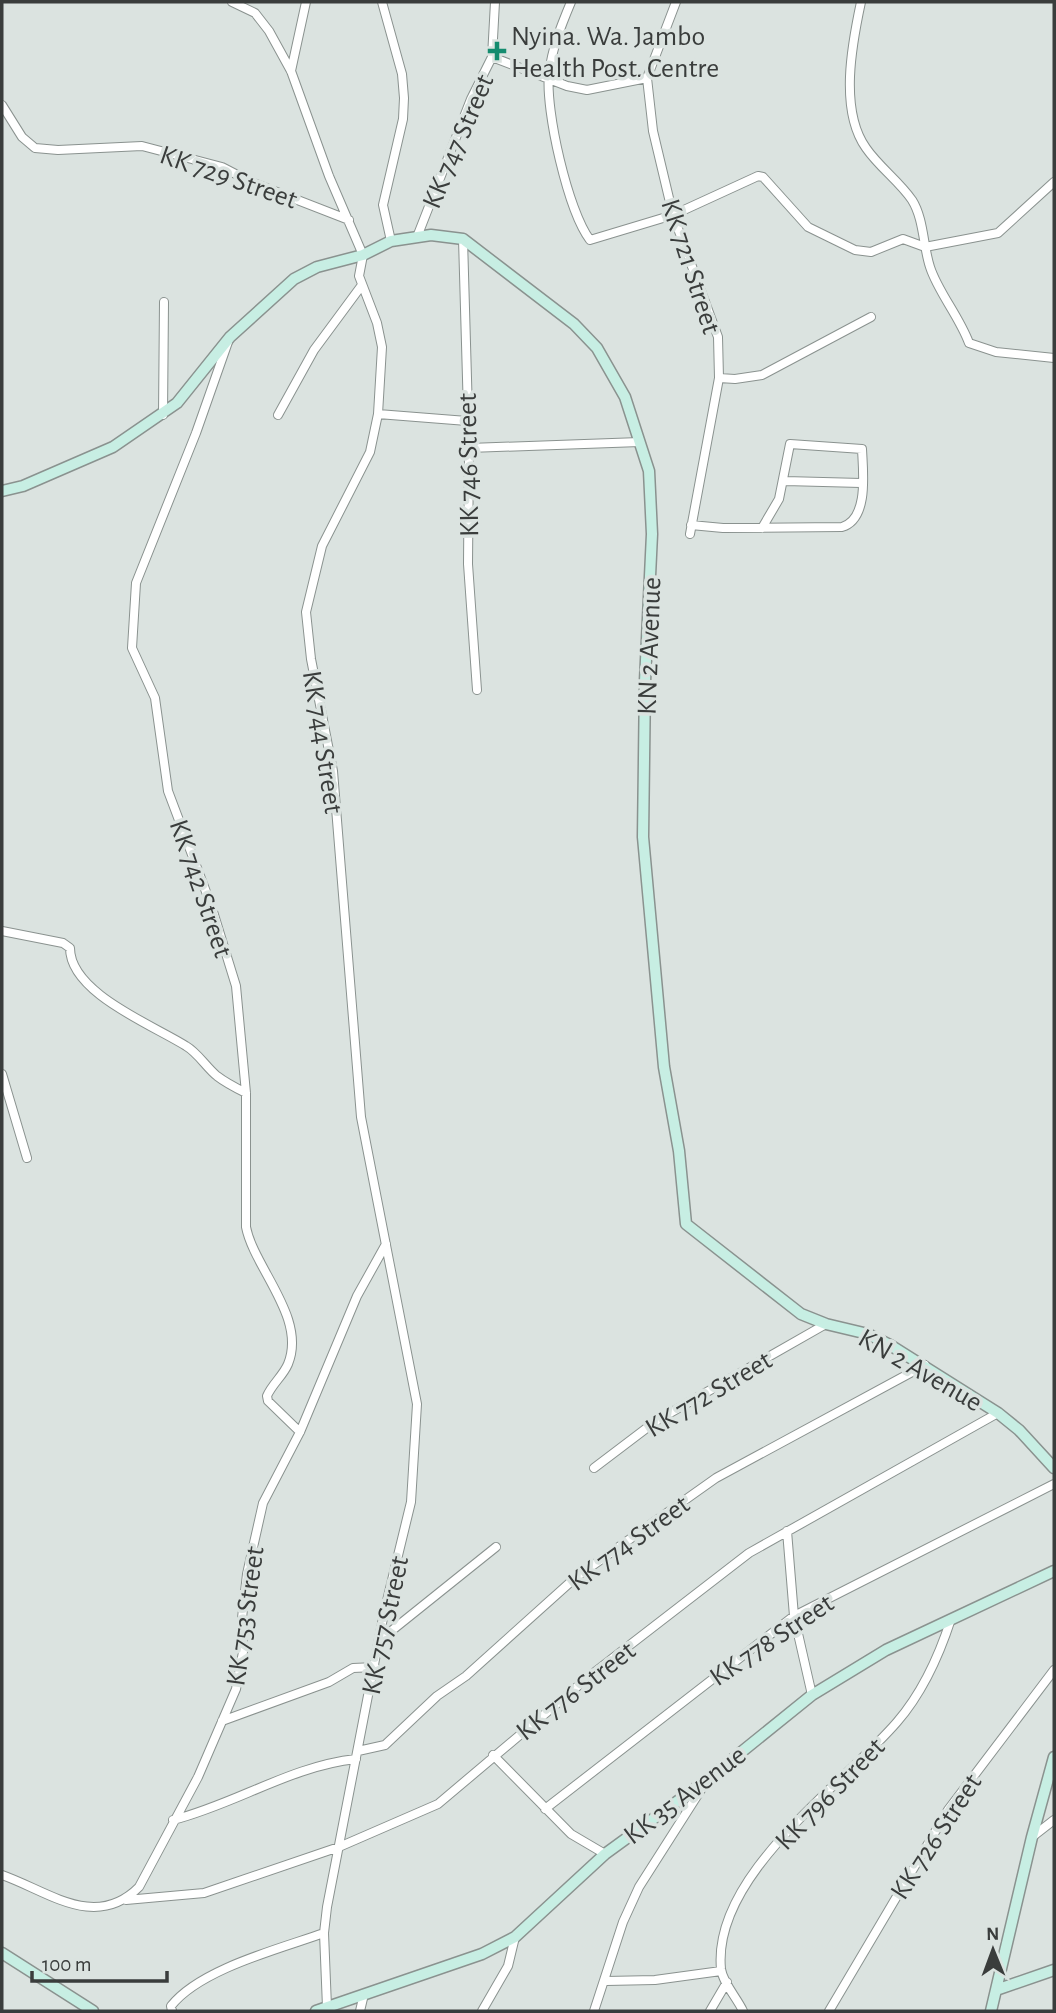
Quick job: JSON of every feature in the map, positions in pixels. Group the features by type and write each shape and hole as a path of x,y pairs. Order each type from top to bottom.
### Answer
{"street":[{"path":"232,2 254,13 269,31 291,71 329,176 363,255"},
{"path":"291,71 306,2"},
{"path":"382,2 401,74 404,98 403,119 383,205 391,241"},
{"name":"KK 747 Street","path":"418,237 471,99 492,57 495,2"},
{"path":"570,2 555,41 549,77 554,123 570,196 580,226 590,240 673,215 758,176 763,177 808,227 855,250 872,252 903,239 925,247 998,233 1054,182"},
{"name":"KK 721 Street","path":"676,2 647,78 653,131 673,215 718,337 719,377 691,530 762,528"},
{"path":"861,2 853,52 851,101 855,129 866,148 911,200 917,211 931,270 956,312 969,343 996,352 1054,358"},
{"path":"492,57 567,86 587,90 647,78"},
{"name":"KK 729 Street","path":"2,105 22,137 35,148 81,150 142,146 222,167 251,182 349,219"},
{"path":"2,491 23,486 113,447 163,415 192,386 230,337 294,279 317,267 363,255 391,241 448,236 463,239"},
{"name":"KK 746 Street","path":"463,239 469,448 468,564 477,690"},
{"name":"KN 2 Avenue","path":"463,239 574,324 597,348 625,397 649,471 652,534 645,681 643,837 664,1067 679,1151 685,1224 801,1314 826,1324 868,1334 925,1365 998,1413 1019,1430 1054,1468"},
{"name":"KK 744 Street","path":"363,255 359,276 377,323 382,347 378,414 370,452 362,473 322,546 306,612 311,659 333,771 361,1117 386,1244"},
{"path":"278,415 314,350 362,285"},
{"path":"163,415 164,302"},
{"path":"719,377 735,379 762,375 871,317"},
{"name":"KK 742 Street","path":"230,337 196,433 136,583 132,648 155,698 168,791 211,905 236,986 246,1093 246,1227 251,1246 283,1302 291,1348 288,1366 267,1396 268,1401 300,1432"},
{"path":"378,414 467,421"},
{"path":"469,448 640,442"},
{"path":"794,443 860,447 858,517 849,525 762,528 773,512 785,481 789,447 794,443"},
{"path":"785,481 861,483"},
{"path":"2,931 63,943 71,948 70,960 78,971 115,1006 189,1047 216,1076 246,1093"},
{"path":"2,1074 27,1158"},
{"name":"KK 753 Street","path":"126,1900 139,1887 198,1777 222,1721 240,1673 247,1574 263,1503 300,1432 357,1296 386,1244"},
{"name":"KK 757 Street","path":"321,2009 324,1934 339,1847 380,1640 411,1502 417,1404 386,1244"},
{"name":"KK 772 Street","path":"594,1468 656,1421 826,1324"},
{"name":"KK 774 Street","path":"173,1820 218,1806 315,1766 386,1745 437,1696 466,1676 575,1578 707,1485 925,1365"},
{"name":"KK 776 Street","path":"126,1900 204,1893 339,1847 438,1804 493,1755 749,1553 998,1413"},
{"name":"KK 778 Street","path":"545,1809 794,1616 1054,1484"},
{"path":"787,1531 794,1616 812,1695"},
{"path":"380,1640 496,1547"},
{"name":"KK 35 Avenue","path":"321,2009 482,1954 515,1937 605,1854 708,1779 812,1695 887,1650 1054,1571"},
{"name":"KK 796 Street","path":"721,1972 725,1927 740,1896 776,1846 898,1721 939,1656 951,1619"},
{"path":"222,1721 328,1682 353,1668 375,1667"},
{"name":"KK 726 Street","path":"829,2011 948,1810 1054,1670"},
{"path":"493,1755 571,1834 605,1854"},
{"path":"991,2011 1054,1757"},
{"path":"594,2011 606,1981 622,1923 639,1887 708,1779"},
{"path":"1032,1837 1054,1820"},
{"path":"2,1875 56,1901 72,1905 91,1907 126,1900"},
{"path":"171,2009 180,1994 232,1967 324,1934"},
{"path":"482,2011 508,1966 515,1937"},
{"path":"2,1953 93,2011"},
{"path":"996,1990 1054,1970"},
{"path":"606,1981 655,1980 721,1972 743,2011"},
{"path":"710,2011 727,1982"},
{"path":"360,2011 364,1994"}],"place":[{"name":"Nyina. Wa. Jambo Health Post. Centre","path":"497,51"}]}
